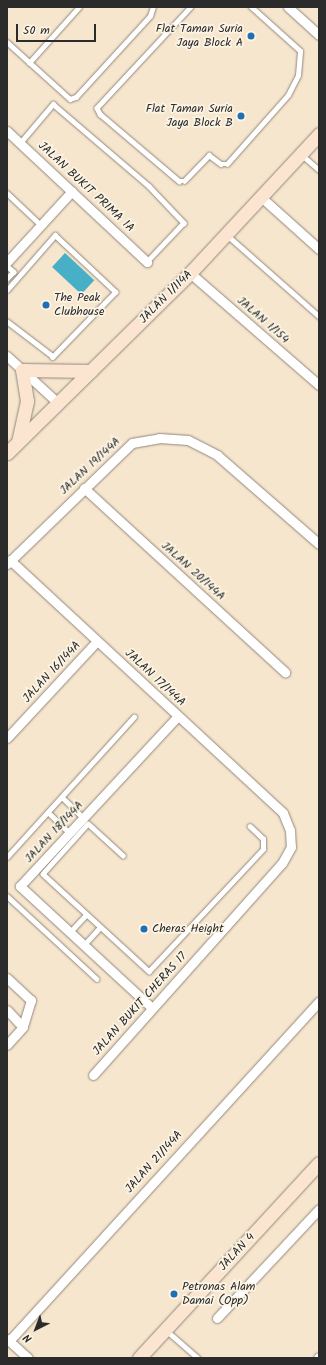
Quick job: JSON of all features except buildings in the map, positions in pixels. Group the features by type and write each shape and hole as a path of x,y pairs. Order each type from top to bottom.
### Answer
{"street":[{"path":"288,7 319,34"},
{"name":"JALAN BUKIT PRIMA 1A","path":"7,131 147,262"},
{"name":"JALAN 1/114A","path":"7,453 190,273 319,134"},
{"path":"7,262 72,191"},
{"path":"261,197 319,249"},
{"name":"JALAN 1/154","path":"190,273 319,385"},
{"path":"7,356 58,403"},
{"path":"22,370 91,371"},
{"path":"18,442 27,401 22,370"},
{"name":"JALAN 19/144A","path":"9,562 132,443 159,438 188,440 217,455 319,544"},
{"name":"JALAN 20/144A","path":"84,488 285,672"},
{"name":"JALAN 17/144A","path":"9,562 283,813"},
{"name":"JALAN 16/144A","path":"7,738 97,641"},
{"name":"JALAN 18/144A","path":"152,1008 20,886 178,716"},
{"name":"JALAN BUKIT CHERAS 17","path":"93,1075 282,863 291,847 290,830 283,813"},
{"path":"7,978 31,1000 23,1027 7,1045"},
{"name":"JALAN 21/144A","path":"8,1340 319,1001"},
{"path":"9,1015 23,1027"},
{"name":"JALAN 4","path":"139,1358 319,1163"},
{"path":"217,1318 319,1208"},
{"path":"8,1340 28,1358"}],"lane":[{"path":"29,63 79,7"},
{"path":"7,42 70,99 76,97 150,16 153,7"},
{"path":"191,7 97,108 100,114 173,178 184,181 209,155 221,164 227,164 288,94 298,76 300,51 251,7"},
{"path":"20,143 52,104 149,186 184,223 147,262"},
{"path":"301,154 319,170"},
{"path":"7,193 41,225"},
{"path":"226,234 319,316"},
{"path":"7,290 54,235 116,292 53,357 7,322"},
{"path":"7,266 14,272 7,279"},
{"path":"7,857 134,717"},
{"path":"62,797 84,818"},
{"path":"48,812 70,833"},
{"path":"123,856 88,824 43,874 86,915 149,971 263,849 263,839 250,827"},
{"path":"7,896 97,979"},
{"path":"70,932 86,915"},
{"path":"84,945 100,927"},
{"path":"166,1330 195,1357"}],"water":[{"path":"65,253 94,280 81,294 52,267"}],"place":[{"name":"Flat Taman Suria Jaya Block A","path":"251,36"},
{"name":"Flat Taman Suria Jaya Block B","path":"241,116"},
{"name":"The Peak Clubhouse","path":"46,305"},
{"name":"Cheras Height","path":"144,929"},
{"name":"Petronas Alam Damai (Opp)","path":"174,1294"}]}
